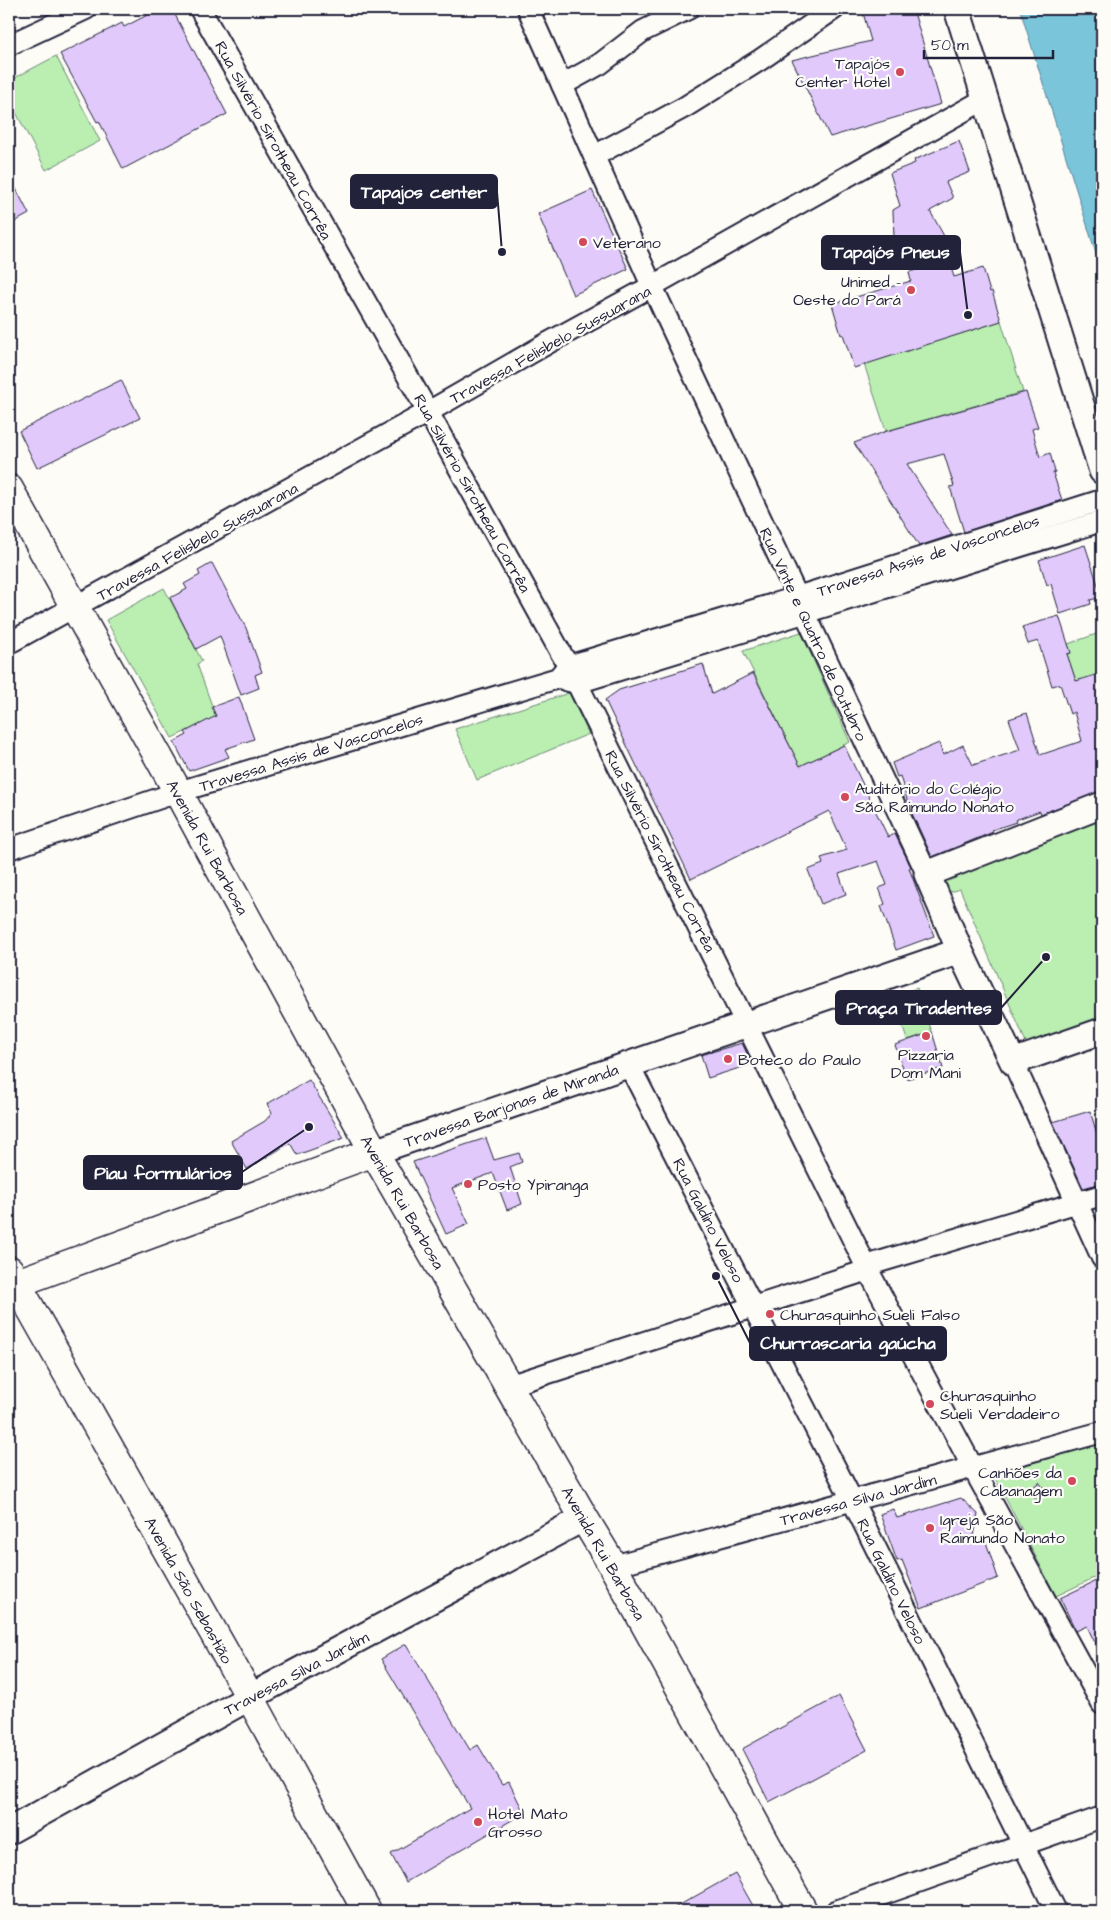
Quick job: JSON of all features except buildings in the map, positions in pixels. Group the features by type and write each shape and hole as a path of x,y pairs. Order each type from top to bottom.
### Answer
{"main road":[{"name":"Avenida Rui Barbosa","path":"9,489 178,792 374,1152 613,1566 803,1911"},
{"name":"Travessa Barjonas de Miranda","path":"11,1280 374,1152"},
{"name":"Avenida São Sebastião","path":"11,1280 250,1697 367,1911"}],"street":[{"path":"9,32 53,9"},
{"path":"9,45 86,9"},
{"name":"Rua Silvério Sirotheau Corrêa","path":"200,9 428,412 568,676 748,1025 868,1270 973,1468 1102,1704"},
{"name":"Rua Vinte e Quatro de Outubro","path":"528,9 652,286 927,874 960,951 1102,1258"},
{"path":"562,85 600,64 643,31 688,9"},
{"path":"594,156 685,107 760,60 834,9"},
{"path":"957,9 1102,471"},
{"name":"Travessa Felisbelo Sussuarana","path":"9,643 76,608 428,412 548,342 652,286 985,99"},
{"name":"Travessa Assis de Vasconcelos","path":"800,605 1102,500"},
{"name":"Travessa Assis de Vasconcelos","path":"9,848 178,792 800,605 1102,521"},
{"path":"927,874 1102,805"},
{"name":"Travessa Barjonas de Miranda","path":"374,1152 960,951"},
{"path":"1012,1062 1102,1031"},
{"name":"Rua Galdino Veloso","path":"629,1065 852,1500 1056,1911"},
{"path":"508,1386 868,1270 869,1265 1102,1195"},
{"name":"Travessa Silva Jardim","path":"613,1566 1102,1432"},
{"name":"Travessa Silva Jardim","path":"9,1830 250,1697 584,1518"},
{"path":"836,1911 1102,1817"}],"green space":[{"path":"56,56 100,141 46,170 9,99 9,81"},
{"path":"1001,321 1023,392 886,431 864,364"},
{"path":"164,588 202,661 197,664 216,717 172,738 106,620"},
{"path":"801,632 850,742 800,766 743,651"},
{"path":"1102,632 1102,673 1076,681 1067,654 1071,653 1068,644"},
{"path":"569,693 589,734 477,780 455,729"},
{"path":"1102,817 1102,1020 1027,1045 960,889 948,893 942,879"},
{"path":"917,988 932,1032 907,1040 893,996"},
{"path":"1102,1441 1102,1574 1056,1596 992,1472"}],"water":[{"path":"1020,9 1102,9 1102,273"}],"place":[{"name":"Tapajós Center Hotel","path":"900,72"},
{"name":"Veterano","path":"583,242"},
{"name":"Tapajos center","path":"502,252"},
{"name":"Unimed - Oeste do Pará","path":"911,290"},
{"name":"Tapajós Pneus","path":"968,315"},
{"name":"Auditório do Colégio São Raimundo Nonato","path":"845,797"},
{"name":"Praça Tiradentes","path":"1046,957"},
{"name":"Pizzaria Dom Mani","path":"926,1036"},
{"name":"Boteco do Paulo","path":"728,1059"},
{"name":"Piau formulários","path":"309,1127"},
{"name":"Posto Ypiranga","path":"468,1184"},
{"name":"Churrascaria gaúcha","path":"716,1276"},
{"name":"Churasquinho Sueli Falso","path":"770,1314"},
{"name":"Churasquinho Sueli Verdadeiro","path":"930,1404"},
{"name":"Canhões da Cabanagem","path":"1072,1481"},
{"name":"Igreja São Raimundo Nonato","path":"930,1528"},
{"name":"Hotel Mato Grosso","path":"478,1822"}]}
